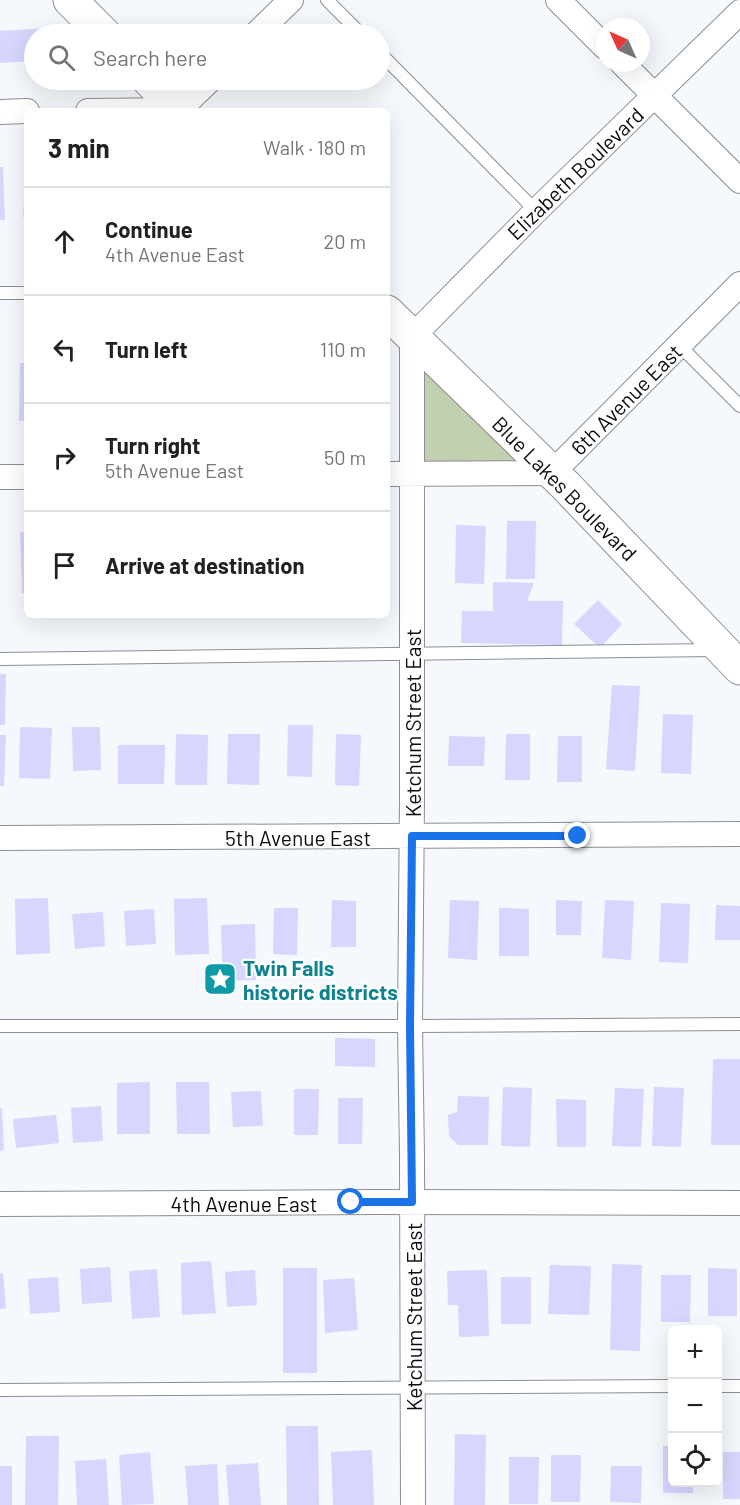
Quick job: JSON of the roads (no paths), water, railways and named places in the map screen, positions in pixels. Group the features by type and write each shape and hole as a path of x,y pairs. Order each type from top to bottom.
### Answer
{"main road":[{"path":"70,0 94,24"},
{"path":"158,90 177,108"},
{"name":"Blue Lakes Boulevard","path":"390,315 552,473 731,659"}],"street":[{"path":"266,24 291,0"},
{"path":"558,0 596,37"},
{"name":"Elizabeth Boulevard","path":"412,337 536,211 740,12"},
{"path":"631,72 740,181"},
{"path":"183,108 200,90"},
{"path":"0,112 24,111"},
{"name":"6th Avenue East","path":"390,474 552,473 740,284"},
{"name":"Ketchum Street East","path":"412,337 410,1026 413,1505"},
{"path":"0,477 24,477"},
{"name":"5th Avenue East","path":"0,838 740,834"},
{"name":"4th Avenue East","path":"0,1204 740,1203"}],"lane":[{"path":"327,0 351,24"},
{"path":"390,63 536,211"},
{"path":"0,293 24,293"},
{"path":"679,345 740,406"},
{"path":"0,659 412,654 731,659"},
{"path":"0,1026 740,1024"},
{"path":"0,1390 668,1386"},
{"path":"722,1386 740,1386"}],"place":[{"name":"Twin Falls historic districts","path":"220,979"}]}
